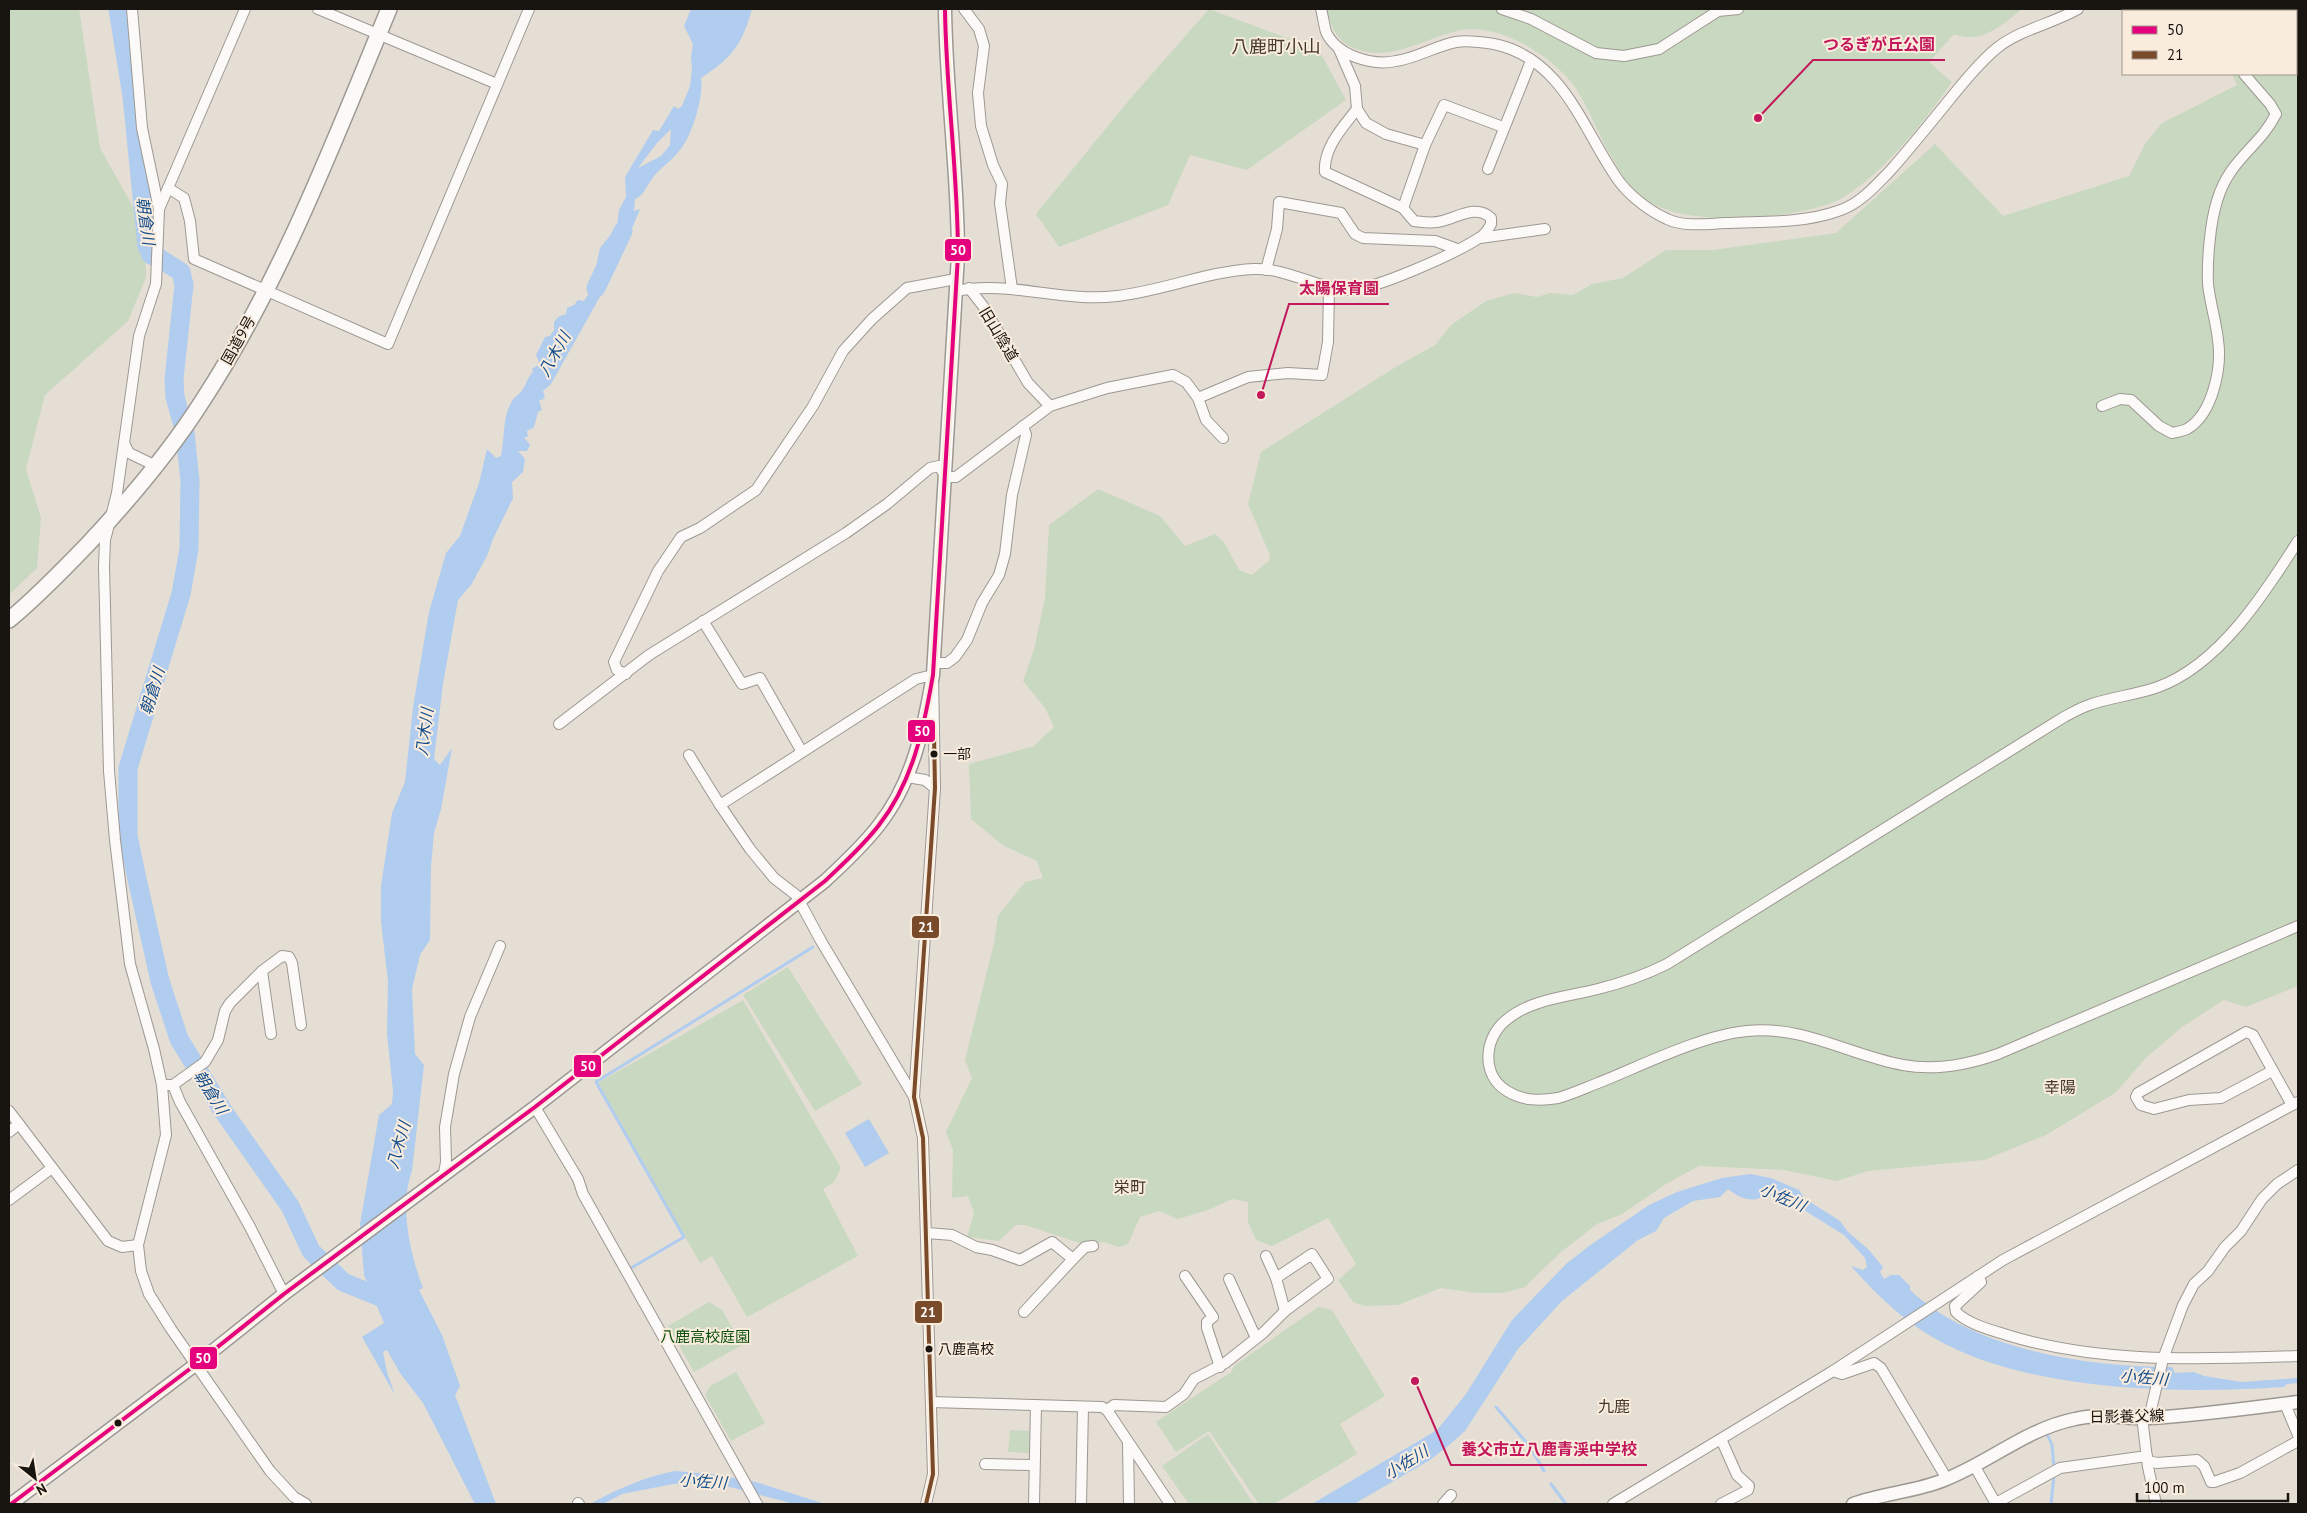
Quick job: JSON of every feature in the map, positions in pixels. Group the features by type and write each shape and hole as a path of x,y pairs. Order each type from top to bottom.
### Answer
{"highway":[{"name":"国道9号","path":"9,620 67,566 110,521 156,466 178,436 231,355 265,292 295,229 389,9"}],"main road":[{"path":"11,1504 195,1365 287,1292 535,1107 825,881 857,851 880,824 907,778 925,723 934,669 956,285 957,194 947,76 945,9"},
{"name":"日影養父線","path":"1853,1504 1882,1500 1926,1488 1974,1465 2027,1435 2055,1423 2105,1415 2146,1418 2298,1402"}],"street":[{"path":"132,9 142,128 159,209 156,284 139,336 117,493 106,540 104,566 109,771 115,840 130,964 154,1049 162,1086 166,1135 138,1245 141,1271 149,1294 195,1365 270,1472 292,1501 306,1504"},
{"path":"159,209 245,9"},
{"path":"318,9 497,84"},
{"path":"168,188 184,198 190,221 194,259 265,292 388,344 529,9"},
{"path":"964,9 978,30 984,46 978,92 980,126 993,165 1002,184 1000,203 1012,289"},
{"path":"1321,9 1327,32 1339,49 1355,86 1357,109 1366,123 1386,134 1425,144"},
{"path":"1502,9 1531,18 1596,52 1624,56 1659,49 1718,11 1738,9"},
{"path":"1339,49 1375,63 1397,62 1456,42 1477,41 1497,45 1531,61 1545,70 1560,86 1575,105 1616,178 1640,202 1668,220 1700,224 1771,222 1808,218 1836,212 1867,195 1904,155 1970,74 1996,48 2020,34 2066,16 2078,9"},
{"path":"1488,168 1531,61"},
{"path":"2102,406 2120,398 2131,400 2159,426 2172,433 2188,428 2205,410 2214,392 2219,356 2208,280 2216,203 2223,182 2230,169 2270,124 2276,114 2270,104 2245,75"},
{"path":"1403,208 1425,144 1444,105 1503,127"},
{"path":"1357,109 1332,144 1324,161 1325,172 1403,208 1414,222 1440,222 1475,211 1486,213 1491,218 1491,224 1480,238"},
{"path":"1266,270 1277,229 1279,202 1341,213 1355,234 1363,238 1435,241 1457,249"},
{"name":"旧山陰道","path":"968,288 1012,289 1071,298 1116,296 1170,287 1219,274 1255,269 1287,273 1329,287 1348,290 1389,280 1480,238 1545,229"},
{"path":"626,674 617,670 614,662 658,571 681,537 700,528 756,490 812,406 843,351 872,319 906,288 956,285 968,288"},
{"path":"1198,398 1248,377 1288,373 1322,375 1328,342 1329,287"},
{"name":"旧山陰道","path":"968,288 983,306 1028,383 1050,406"},
{"path":"559,724 626,674 648,655 846,533 887,504 930,468 939,466 946,478 956,477 1050,406 1107,388 1173,375 1186,382 1198,398 1206,420 1224,438"},
{"path":"720,805 916,679 955,657 967,640 982,602 999,575 1005,554 1012,494 1026,436 1024,426"},
{"path":"124,443 129,453 156,466"},
{"path":"2298,541 2254,605 2228,637 2195,667 2177,679 2158,687 2089,705 2064,717 1667,964 1624,981 1533,1005 1517,1013 1505,1020 1495,1031 1488,1055 1490,1067 1504,1090 1529,1100 1560,1097 1714,1038 1747,1031 1798,1033 1865,1055 1904,1065 1921,1067 1956,1065 1998,1054 2298,926"},
{"path":"703,621 742,684 760,678 802,752"},
{"path":"926,1504 933,1480 927,1233 923,1138 914,1097 921,1022 935,788 934,669"},
{"path":"689,755 750,849 774,878 796,895 914,1097"},
{"path":"907,778 926,780 935,788"},
{"path":"444,1174 446,1162 445,1127 454,1074 470,1017 500,946"},
{"path":"162,1086 173,1085 205,1062 218,1040 230,1003 262,971 282,956 289,957 296,984 301,1025"},
{"path":"262,971 271,1034"},
{"path":"1613,1504 1833,1371 2003,1260 2295,1104 2272,1071 2253,1035 2246,1032 2138,1093 2136,1097 2141,1105 2154,1109 2189,1100 2221,1098 2272,1071"},
{"path":"173,1085 180,1102 287,1292"},
{"path":"535,1107 578,1180 583,1194 757,1504"},
{"path":"9,1111 108,1241 122,1247 138,1245"},
{"path":"9,1132 19,1124"},
{"path":"9,1200 52,1168"},
{"path":"2156,1504 2147,1458 2146,1418 2163,1358 2184,1305 2194,1284 2208,1271 2225,1247 2241,1231 2262,1199 2276,1184 2298,1170"},
{"path":"927,1233 952,1235 976,1247 992,1250 1020,1260 1052,1242 1073,1258"},
{"path":"1024,1312 1073,1258 1085,1247 1093,1246"},
{"path":"1107,1410 1114,1405 1166,1407 1184,1394 1194,1379 1220,1367 1256,1338 1285,1311 1328,1280 1312,1254 1276,1278"},
{"path":"1266,1256 1276,1278 1285,1311"},
{"path":"1184,1276 1213,1317 1208,1322 1207,1328 1220,1367"},
{"path":"1978,1276 1981,1282 1979,1285 1958,1302 1954,1309 1959,1315 1990,1330 2063,1349 2109,1356 2163,1358 2298,1356"},
{"path":"1229,1279 1256,1338"},
{"path":"1833,1371 1842,1374 1874,1363 1881,1368 1947,1479"},
{"path":"931,1402 1102,1407 1107,1410 1170,1504"},
{"path":"2284,1404 2298,1435"},
{"path":"1034,1504 1036,1405"},
{"path":"1081,1504 1083,1407"},
{"path":"1721,1439 1737,1475 1749,1486 1748,1490 1721,1504"},
{"path":"1974,1465 1996,1504 2060,1468 2147,1458 2157,1463 2197,1460 2204,1466 2208,1478 2214,1482 2240,1473 2298,1441"},
{"path":"1128,1442 1129,1504"},
{"path":"986,1464 1034,1465"},
{"path":"1443,1504 1451,1495"}],"green space":[{"path":"9,9 79,9 100,148 145,228 146,277 128,321 45,395 26,469 41,518 37,568 9,595"},
{"path":"1209,9 1319,50 1346,100 1247,170 1190,155 1168,205 1059,247 1036,214 1130,99"},
{"path":"1327,9 2022,9 1991,32 1973,37 1954,34 1929,62 1952,82 1930,113 1891,158 1877,172 1847,195 1831,203 1809,210 1758,217 1730,218 1683,214 1651,203 1639,194 1628,183 1618,168 1575,87 1560,70 1522,43 1497,33 1466,29 1391,52 1363,51 1348,45 1340,39 1331,25"},
{"path":"2274,9 2274,10 2230,10"},
{"path":"2298,47 2298,986 2246,1007 2224,1000 2182,1027 2146,1058 2115,1093 2046,1135 1984,1160 1868,1171 1837,1181 1784,1170 1699,1166 1666,1184 1622,1214 1597,1224 1561,1252 1525,1287 1503,1293 1477,1293 1441,1288 1398,1305 1365,1306 1353,1302 1338,1280 1356,1264 1328,1218 1272,1246 1256,1240 1248,1222 1248,1202 1232,1199 1208,1210 1178,1219 1159,1211 1140,1217 1128,1244 1119,1247 1104,1242 1083,1244 1025,1225 1016,1225 999,1241 967,1237 974,1213 968,1196 952,1198 953,1150 946,1132 972,1078 965,1060 994,943 998,916 1025,882 1043,878 1037,861 1004,846 971,819 969,764 1034,746 1054,727 1045,708 1023,681 1034,650 1045,598 1049,525 1098,489 1160,516 1185,546 1215,534 1224,542 1239,570 1252,575 1269,561 1270,555 1248,504 1261,452 1399,365 1435,345 1451,325 1486,301 1514,293 1537,297 1550,293 1573,295 1592,284 1623,278 1666,250 1713,250 1836,233 1935,144 2003,216 2129,176 2145,144 2162,123 2237,85 2232,75 2297,75"},
{"path":"788,967 862,1084 815,1111 743,995"},
{"path":"743,1000 841,1168 834,1182 823,1189 858,1256 747,1317 712,1256 700,1263 598,1083"},
{"name":"八鹿高校庭園","path":"709,1302 722,1310 742,1345 694,1372 668,1326"},
{"path":"1318,1307 1332,1310 1385,1396 1340,1424 1357,1454 1274,1504 1259,1504 1209,1431 1176,1452 1156,1422 1231,1372 1235,1365"},
{"name":"八鹿高校庭園","path":"736,1372 765,1423 731,1441 705,1395 710,1386"},
{"path":"1010,1430 1029,1431 1029,1453 1008,1452"},
{"path":"1208,1434 1253,1503 1189,1504 1162,1466"}],"water":[{"path":"691,9 752,9 740,41 721,64 701,78 699,105 684,145 654,176 641,195 635,199 634,211 640,209 615,270 551,384 543,391 545,398 539,401 542,410 538,412 534,427 527,431 528,437 524,437 530,445 527,451 518,451 525,459 523,472 512,482 513,498 487,556 471,585 458,600 443,684 434,759 440,765 452,748 441,809 434,833 431,867 430,940 420,955 412,989 415,1054 424,1065 412,1171 406,1199 406,1214 410,1245 423,1288 419,1290 442,1335 460,1386 455,1395 496,1504 475,1504 423,1403 400,1373 387,1350 383,1352 387,1372 395,1395 362,1337 384,1323 364,1275 360,1224 379,1115 392,1104 393,1091 387,1034 388,981 381,922 381,886 392,813 405,782 413,707 429,612 446,553 460,536 479,483 487,449 496,458 501,456 505,421 509,407 524,387 533,372 532,369 540,364 536,355 545,337 550,336 554,330 554,322 558,317 566,314 567,308 574,305 578,300 584,301 591,290 600,248 617,227 619,210 626,197 625,177 653,130 659,131 674,106 678,109 682,106 690,86 693,44 684,26","holes":["671,129 670,145 661,156 638,168 657,143"]},
{"path":"869,1119 889,1153 865,1167 845,1133"},
{"name":"小佐川","path":"1750,1174 1771,1178 1799,1190 1804,1198 1840,1221 1848,1232 1868,1249 1883,1267 1880,1272 1884,1279 1891,1275 1899,1275 1910,1286 1910,1290 1936,1311 1966,1327 1999,1341 2033,1351 2069,1358 2104,1363 2172,1367 2175,1373 2194,1372 2204,1376 2242,1382 2298,1378 2298,1383 2287,1384 2284,1387 2243,1389 2152,1389 2058,1379 2013,1369 1971,1356 1922,1331 1880,1296 1851,1266 1863,1270 1867,1267 1865,1258 1844,1235 1799,1207 1790,1204 1785,1199 1765,1195 1756,1199 1746,1199 1728,1189 1720,1197 1693,1201 1664,1218 1656,1231 1638,1240 1562,1301 1518,1349 1465,1431 1430,1460 1354,1504 1312,1504 1437,1430 1466,1394 1512,1320 1566,1264 1589,1246 1649,1205 1677,1192 1722,1178"},
{"name":"小佐川","path":"675,1471 711,1474 756,1482 825,1504 794,1504 730,1487 701,1483 673,1484 622,1494 603,1504 590,1504 631,1484"}],"waterway":[{"name":"朝倉川","path":"118,9 132,96 147,246 151,255 181,272 184,285 174,379 175,397 185,433 190,481 189,549 181,594 128,768 128,836 137,879 160,981 179,1039 223,1111 290,1206 311,1251 343,1282 395,1303"},
{"name":"八木川","path":"596,288 623,231"},
{"path":"631,1268 684,1237 596,1082 813,947"},
{"path":"1496,1407 1531,1448 1544,1471"},
{"path":"2048,1436 2052,1445 2054,1467"},
{"path":"2051,1504 2054,1475"},
{"path":"1551,1484 1566,1504"}],"transit line":[{"name":"50","path":"11,1504 195,1365 284,1294 535,1107 825,881 866,840 891,808 909,772 926,714 933,675 958,255 945,9"},
{"name":"21","path":"926,1504 933,1474 923,1138 914,1097 935,788 934,734"}],"place":[{"name":"つるぎが丘公園","path":"1758,118"},
{"name":"太陽保育園","path":"1261,395"},
{"name":"一部","path":"934,754"},
{"name":"八鹿高校","path":"929,1349"},
{"name":"養父市立八鹿青渓中学校","path":"1415,1381"}],"district":[{"name":"八鹿町小山","path":"1276,46"},
{"name":"幸陽","path":"2060,1087"},
{"name":"栄町","path":"1130,1187"},
{"name":"九鹿","path":"1614,1406"}]}
